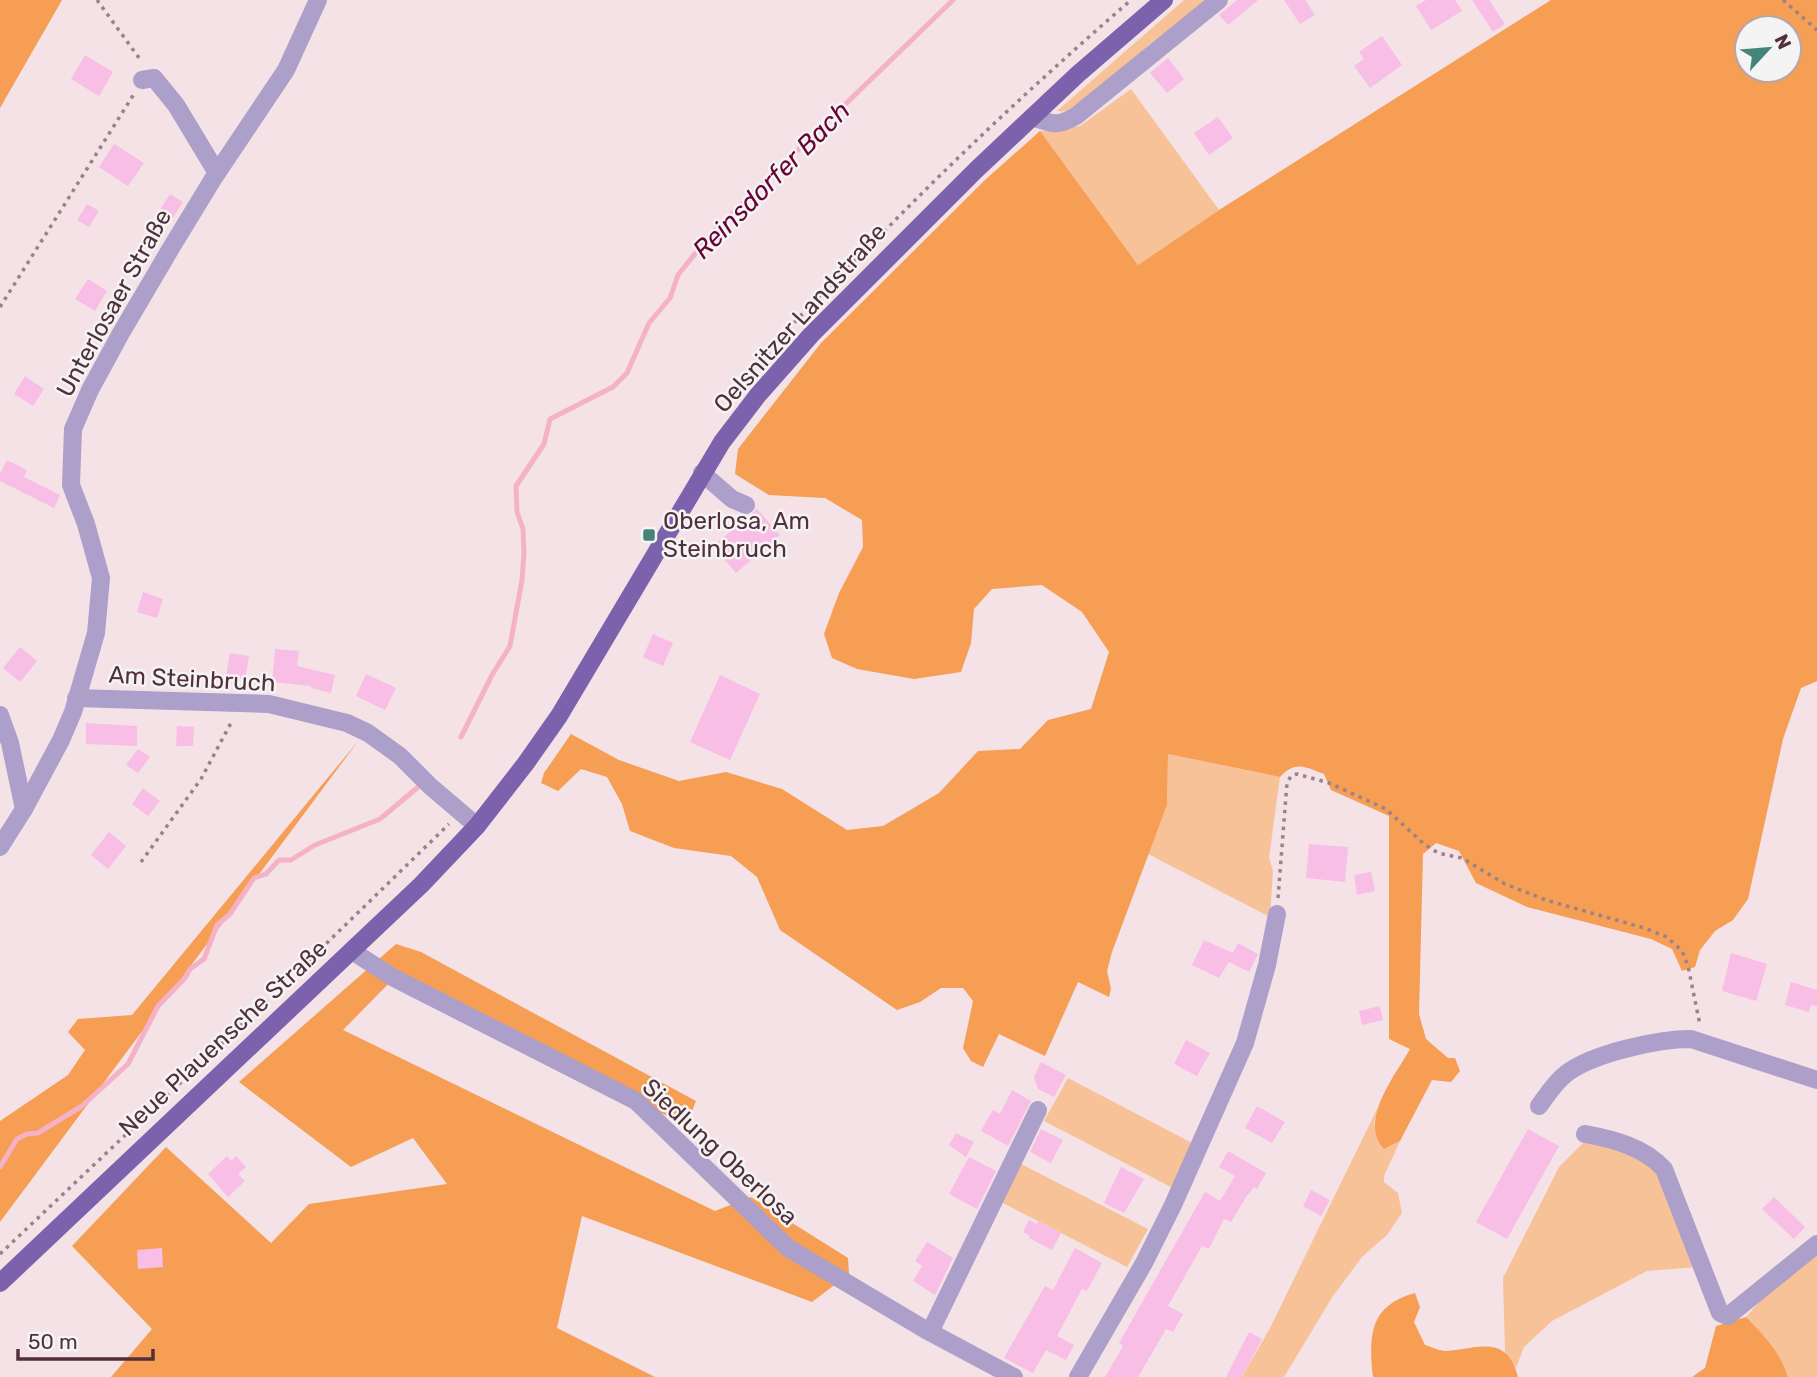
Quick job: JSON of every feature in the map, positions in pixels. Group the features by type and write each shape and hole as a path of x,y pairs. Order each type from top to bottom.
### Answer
{"main road":[{"name":"Oelsnitzer Landstraße","path":"477,826 559,716 702,474 722,442 758,395 811,335 911,233 1032,117 1164,0"},
{"name":"Neue Plauensche Straße","path":"0,1283 421,885 477,826"}],"street":[{"name":"Unterlosaer Straße","path":"0,847 61,740 96,633 101,578 86,524 71,485 73,429 121,332 217,173 286,70 318,0"},
{"path":"1032,117 1062,124 1076,116 1219,0"},
{"path":"148,79 176,105 217,173"},
{"path":"702,474 732,499 746,505"},
{"name":"Am Steinbruch","path":"76,698 270,704 347,723 368,733 400,756 477,826"},
{"path":"0,715 10,743 24,809"},
{"path":"1078,1377 1150,1251 1245,1043 1267,965 1277,914"},
{"name":"Siedlung Oberlosa","path":"352,951 394,978 636,1101 788,1248 930,1332 1014,1377"},
{"path":"1539,1106 1568,1072 1615,1052 1671,1039 1691,1039 1817,1080"},
{"path":"930,1332 1038,1110"},
{"path":"1585,1134 1624,1144 1655,1160 1664,1169 1720,1313 1728,1316 1817,1244"}],"path":[{"path":"0,307 148,79 97,0"},
{"path":"762,361 801,316 909,206 1018,101 1131,0"},
{"path":"1783,0 1817,30"},
{"path":"141,862 201,779 240,703"},
{"path":"1277,914 1287,783 1297,774 1329,783 1386,809 1424,844 1438,853 1462,858 1505,884 1546,900 1667,937 1684,956 1696,1015 1711,1045"},
{"path":"0,1254 461,812"}],"shaded area":[{"path":"0,0 62,0 0,108"},
{"path":"1184,0 1212,0 1148,45 1142,54 1090,99 1067,111 1057,111"},
{"path":"1551,0 1817,0 1817,681 1801,688 1783,739 1748,899 1733,920 1715,931 1700,950 1695,967 1682,971 1672,949 1651,939 1527,907 1476,883 1459,851 1436,843 1423,854 1419,1014 1426,1039 1448,1058 1455,1058 1460,1071 1451,1082 1432,1080 1400,1141 1384,1149 1377,1138 1377,1112 1388,1085 1410,1049 1389,1039 1389,816 1331,790 1324,774 1301,766 1291,768 1280,777 1168,754 1167,805 1112,952 1107,971 1111,989 1109,997 1078,982 1045,1056 999,1034 983,1067 971,1061 963,1048 973,1001 963,988 941,988 920,1002 897,1010 780,930 757,877 731,856 674,848 630,831 622,804 607,777 581,769 558,791 541,783 544,773 571,734 619,760 679,781 726,772 782,789 847,830 883,826 939,793 978,751 1020,749 1048,720 1091,709 1109,652 1082,612 1042,585 992,589 974,609 971,643 961,672 914,679 857,669 832,658 824,634 839,593 863,547 862,520 825,498 769,495 735,474 738,449 821,343 985,180 1040,131 1138,265 1219,210"},
{"path":"1131,89 1219,210 1138,265 1040,131 1080,126"},
{"path":"359,740 0,1222 0,1121 68,1075 85,1050 68,1032 78,1019 132,1015"},
{"path":"1168,754 1280,777 1269,858 1273,871 1270,917 1148,854 1167,805"},
{"path":"396,944 421,952 696,1101 686,1126 398,974 343,1030 715,1211 751,1197 848,1258 849,1274 812,1302 582,1216 557,1328 655,1377 111,1377 152,1329 72,1246 166,1147 271,1243 309,1204 447,1184 413,1138 351,1167 239,1082"},
{"path":"1068,1078 1194,1144 1171,1187 1044,1121"},
{"path":"1378,1107 1374,1124 1384,1149 1400,1141 1384,1176 1384,1182 1398,1193 1402,1213 1387,1235 1362,1257 1333,1296 1284,1377 1242,1377 1270,1328"},
{"path":"1584,1142 1615,1148 1643,1158 1659,1171 1698,1267 1647,1271 1552,1321 1524,1347 1516,1368 1505,1352 1503,1278 1559,1167"},
{"path":"1021,1164 1148,1229 1127,1267 1001,1202"},
{"path":"1817,1253 1817,1377 1788,1377 1770,1344 1746,1317 1760,1301"},
{"path":"1415,1293 1420,1307 1414,1322 1425,1345 1446,1351 1480,1347 1499,1349 1513,1363 1518,1377 1373,1377 1372,1335 1380,1314 1388,1306"},
{"path":"1746,1317 1776,1352 1788,1377 1692,1377 1705,1368 1716,1326"}],"building":[{"path":"1237,0 1258,0 1228,25 1219,15"},
{"path":"1284,0 1305,0 1315,15 1300,24"},
{"path":"1426,0 1455,0 1462,11 1431,30 1416,6"},
{"path":"1472,0 1489,0 1505,24 1493,32"},
{"path":"1382,36 1402,65 1370,88 1354,66 1364,59 1359,52"},
{"path":"85,55 113,72 99,96 71,79"},
{"path":"1168,58 1184,79 1167,93 1150,73"},
{"path":"1218,117 1233,138 1209,155 1194,133"},
{"path":"114,144 144,163 128,186 99,167"},
{"path":"170,194 183,202 172,219 159,211"},
{"path":"87,204 99,211 89,227 77,220"},
{"path":"88,279 107,291 95,311 75,299"},
{"path":"25,376 44,389 33,406 14,394"},
{"path":"7,460 27,470 24,477 60,495 54,508 0,481 0,474"},
{"path":"757,509 780,535 736,573 713,546"},
{"path":"143,592 163,599 157,618 137,612"},
{"path":"653,634 673,643 663,666 643,657"},
{"path":"20,647 37,661 20,682 3,668"},
{"path":"275,649 299,651 297,666 335,675 331,693 311,686 272,682"},
{"path":"230,653 249,656 245,679 226,676"},
{"path":"366,674 396,688 385,710 356,696"},
{"path":"720,675 760,694 730,760 690,742"},
{"path":"86,723 137,726 137,746 86,744"},
{"path":"177,726 194,727 193,746 176,746"},
{"path":"138,749 150,757 138,773 126,765"},
{"path":"143,788 160,801 148,816 132,804"},
{"path":"109,832 126,846 108,869 91,855"},
{"path":"1309,844 1348,847 1345,882 1306,878"},
{"path":"1371,872 1375,891 1357,895 1354,875"},
{"path":"1204,940 1233,953 1238,943 1258,954 1249,972 1229,962 1219,978 1192,965"},
{"path":"1731,953 1767,964 1756,1001 1722,991"},
{"path":"1791,982 1817,990 1817,1006 1811,1005 1809,1012 1785,1005"},
{"path":"1380,1006 1383,1020 1362,1025 1359,1011"},
{"path":"1186,1040 1210,1053 1197,1076 1174,1064"},
{"path":"1041,1062 1066,1075 1054,1097 1038,1089 1034,1077"},
{"path":"1012,1090 1031,1101 1008,1146 981,1131 993,1110 1000,1114"},
{"path":"1257,1106 1285,1122 1272,1143 1245,1128"},
{"path":"1041,1129 1063,1140 1051,1163 1030,1152"},
{"path":"1528,1129 1559,1146 1507,1239 1476,1222"},
{"path":"956,1133 974,1142 966,1157 949,1145"},
{"path":"1228,1151 1266,1173 1257,1189 1254,1187 1246,1197 1231,1222 1224,1219 1209,1249 1202,1246 1168,1306 1183,1314 1173,1332 1166,1329 1138,1377 1105,1377 1123,1346 1119,1343 1205,1192 1220,1201 1235,1176 1219,1167"},
{"path":"227,1156 231,1161 236,1156 246,1167 238,1174 245,1181 228,1197 208,1174"},
{"path":"969,1157 996,1171 977,1209 949,1194"},
{"path":"1121,1167 1144,1179 1124,1213 1104,1203"},
{"path":"1311,1190 1330,1200 1321,1216 1303,1206"},
{"path":"1774,1197 1805,1227 1794,1239 1762,1209"},
{"path":"1029,1220 1037,1224 1038,1221 1061,1233 1052,1250 1023,1232"},
{"path":"927,1242 953,1258 935,1295 913,1281 922,1266 915,1261"},
{"path":"162,1248 163,1267 138,1269 137,1250"},
{"path":"1075,1248 1102,1263 1087,1291 1082,1289 1057,1336 1074,1345 1066,1360 1046,1350 1033,1373 1004,1358 1045,1286 1053,1290"},
{"path":"1249,1332 1262,1339 1242,1377 1226,1377"}],"waterway":[{"name":"Reinsdorfer Bach","path":"461,737 510,646 524,553 516,486 544,444 550,419 613,387 627,373 649,323 670,298 678,275 710,235 953,0"},
{"name":"Reinsdorfer Bach","path":"0,1167 17,1139 38,1133 82,1106 128,1064 158,1006 185,978 190,969 204,959 217,925 230,914 254,878 266,874 279,860 291,860 315,845 380,819 417,788"}],"place":[{"name":"Oberlosa, Am Steinbruch","path":"649,535"}]}
